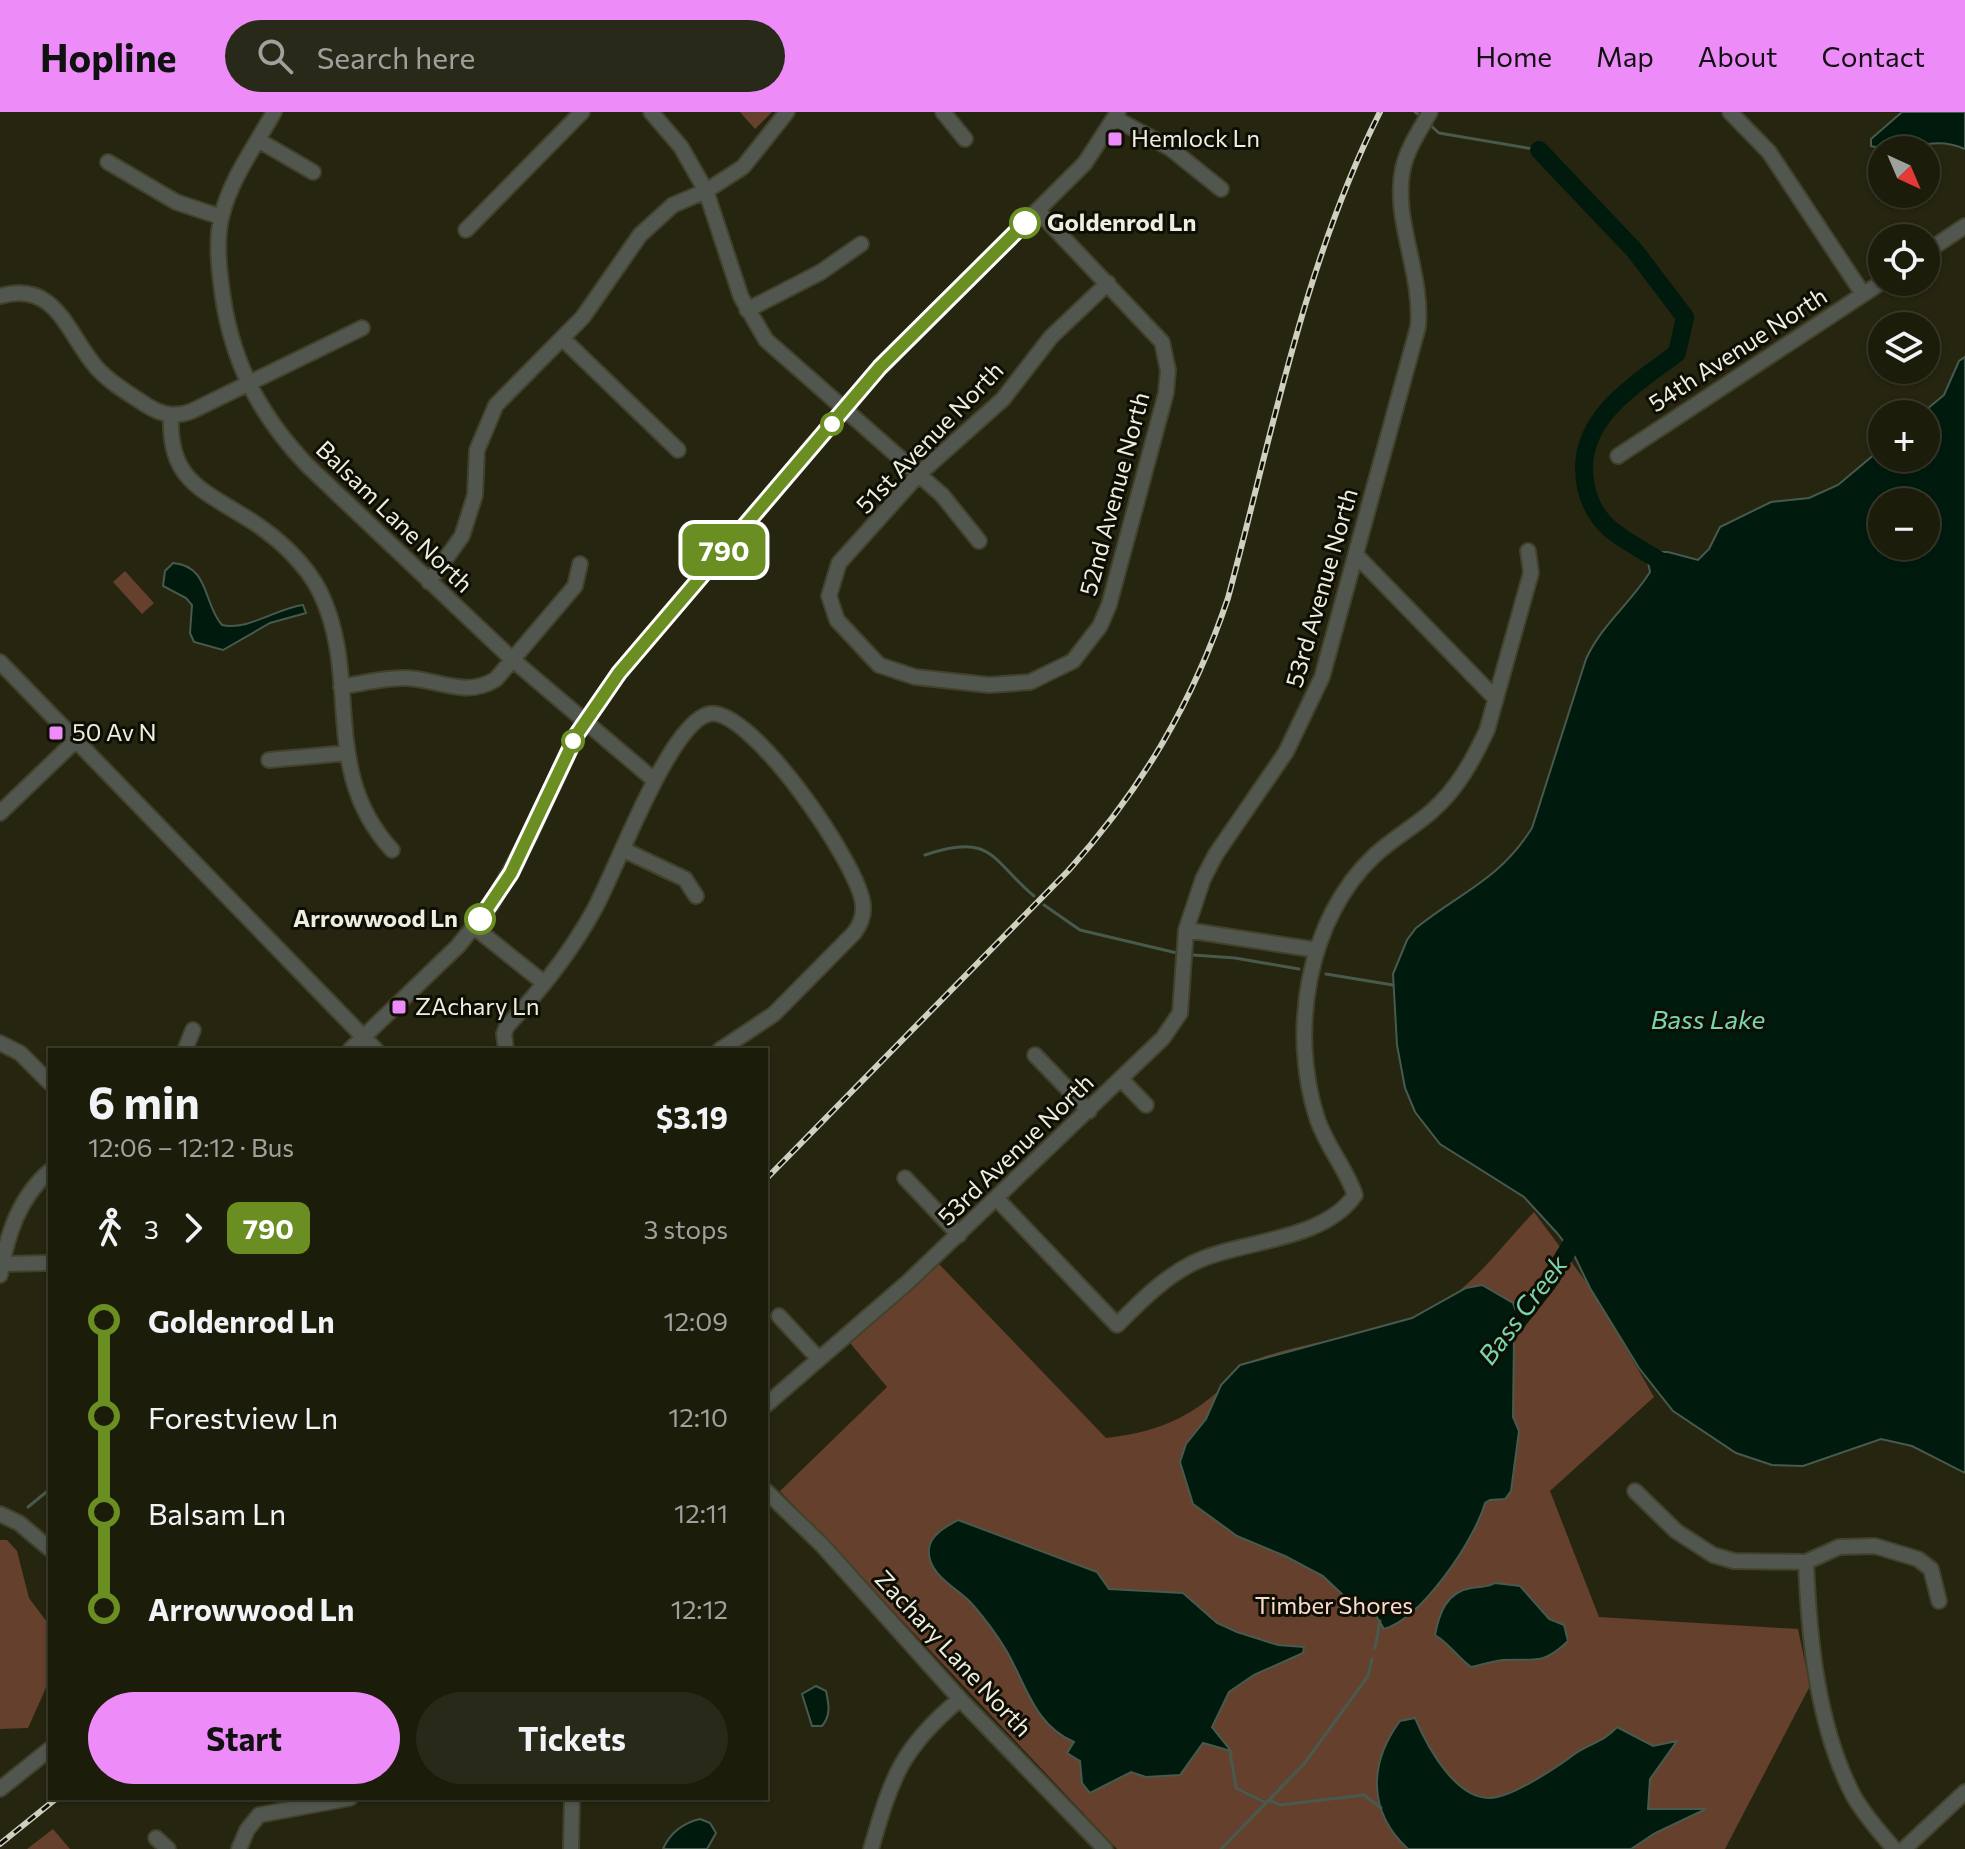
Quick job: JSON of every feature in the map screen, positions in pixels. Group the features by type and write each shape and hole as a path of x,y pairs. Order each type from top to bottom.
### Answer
{"street":[{"path":"108,162 176,202 221,217 274,112"},
{"path":"466,230 582,112"},
{"path":"651,112 681,147 706,191 747,310 766,340 942,495 979,541"},
{"path":"429,582 451,555 466,525 475,495 477,450 496,405 583,317 640,235 673,205 706,191 743,167 787,112"},
{"path":"943,112 965,139"},
{"name":"53rd Avenue North","path":"768,1403 959,1235 1163,1038 1180,1013 1186,930 1203,879 1216,854 1264,788 1306,714 1330,651 1418,327 1419,285 1400,197 1409,148 1430,112"},
{"path":"1730,112 1769,152 1863,294"},
{"path":"352,1048 474,927 511,873 585,721 619,673 920,324 1085,163 1117,115 1170,148 1221,189"},
{"path":"258,140 313,172"},
{"path":"1038,211 1108,283"},
{"name":"Balsam Lane North","path":"221,217 219,271 226,324 247,385 283,441 513,660 654,780"},
{"path":"1940,243 1965,226"},
{"path":"747,310 821,272 861,244"},
{"name":"52nd Avenue North","path":"829,596 837,620 845,630 879,665 896,674 989,685 1010,684 1051,675 1073,661 1094,636 1109,605 1166,393 1167,357 1154,332 1108,283"},
{"name":"51st Avenue North","path":"829,596 839,563 919,474 1003,399 1051,337 1108,283"},
{"name":"54th Avenue North","path":"1618,456 1868,291"},
{"path":"0,296 25,292 47,302 64,319 105,377 156,412 171,416 181,415 247,385 362,328"},
{"path":"563,339 678,450"},
{"path":"171,416 172,448 192,483 273,538 306,570 319,590 330,618 352,784 366,819 392,850"},
{"path":"997,1199 1117,1325 1151,1291 1192,1263 1303,1229 1348,1205 1355,1195 1317,1118 1309,1078 1310,974 1340,896 1357,873 1433,810 1465,774 1487,730 1496,699 1531,573 1528,551"},
{"path":"1356,555 1496,699"},
{"path":"341,687 407,678 457,688 478,688 496,679 575,586 580,564"},
{"path":"0,662 374,1048"},
{"path":"506,1048 504,1034 507,1026 544,983 594,910 654,780 693,725 708,714 718,713 735,720 786,772 810,804 859,889 864,907 861,924 854,933 774,1014 723,1048"},
{"path":"0,813 75,741"},
{"path":"269,760 347,753"},
{"path":"624,850 685,879 696,896"},
{"path":"474,927 544,983"},
{"path":"1186,930 1317,950"},
{"path":"186,1048 193,1030"},
{"path":"0,1043 20,1053 48,1081"},
{"path":"1035,1055 1089,1111"},
{"path":"1121,1079 1146,1105"},
{"path":"48,1173 37,1182 21,1206 1,1268 48,1263"},
{"path":"905,1178 959,1235"},
{"path":"779,1316 817,1357"},
{"path":"1635,1491 1676,1531 1713,1555 1734,1561 1806,1562 1851,1545 1904,1554 1931,1569 1937,1583 1939,1601"},
{"name":"Zachary Lane North","path":"768,1493 831,1555 960,1699 1105,1849"},
{"path":"0,1514 19,1523 48,1547"},
{"path":"1806,1562 1809,1641 1841,1766 1861,1807 1894,1849"},
{"path":"871,1849 901,1761 925,1731 960,1699"},
{"path":"0,1789 48,1751"},
{"path":"1904,1849 1965,1792"},
{"path":"239,1849 247,1830 259,1815 339,1800"},
{"path":"571,1849 572,1800"},
{"path":"156,1838 168,1849"}],"green space":[{"path":"740,112 772,112 755,129"},
{"path":"125,571 154,603 142,614 113,582"},
{"name":"Timber Shores","path":"1534,1212 1593,1291 1654,1397 1550,1491 1599,1617 1798,1629 1810,1686 1725,1849 1117,1849 780,1491 887,1387 850,1343 939,1264 1106,1438 1137,1433 1178,1419 1216,1393 1240,1366 1288,1350 1387,1327 1433,1309 1474,1277"},
{"path":"0,1540 7,1540 17,1551 29,1598 48,1623 48,1683 28,1728 0,1729"},
{"path":"53,1829 70,1849 27,1849"}],"water":[{"path":"1902,112 1965,112 1965,149 1940,143 1940,136 1874,136"},
{"name":"Bass Lake","path":"1965,357 1965,1473 1912,1446 1881,1439 1803,1466 1772,1465 1736,1453 1673,1411 1639,1368 1590,1288 1574,1255 1557,1233 1524,1197 1440,1144 1415,1112 1405,1088 1397,1045 1393,974 1407,940 1416,928 1493,873 1532,828 1586,659 1600,635 1650,572 1646,552 1668,552 1698,560 1709,549 1720,527 1771,502 1809,498 1838,485 1868,460 1868,472 1940,472 1938,400 1944,395 1959,361"},
{"path":"173,563 194,571 200,578 222,625 242,625 303,605 306,613 270,623 223,650 194,642 190,633 192,605 186,598 163,586 165,571"},
{"path":"1482,1285 1513,1303 1521,1326 1514,1337 1513,1417 1519,1431 1511,1491 1505,1499 1485,1503 1470,1537 1445,1576 1399,1622 1384,1629 1371,1607 1344,1596 1323,1576 1237,1536 1193,1504 1180,1462 1186,1444 1206,1419 1221,1385 1240,1365 1412,1318 1466,1288"},
{"path":"958,1520 1097,1572 1109,1589 1183,1593 1217,1623 1278,1645 1304,1647 1303,1653 1254,1675 1229,1692 1212,1727 1231,1751 1203,1743 1180,1775 1146,1777 1131,1772 1090,1793 1082,1783 1080,1761 1067,1753 1074,1742 1060,1735 1040,1714 991,1627 968,1599 933,1567 929,1549 932,1539"},
{"path":"1495,1583 1520,1586 1549,1619 1564,1625 1568,1641 1551,1654 1538,1659 1503,1660 1471,1667 1435,1635 1439,1619 1445,1605 1455,1594"},
{"path":"816,1686 826,1691 828,1701 828,1714 822,1726 812,1726 802,1694"},
{"path":"1415,1718 1446,1771 1469,1792 1483,1797 1497,1797 1527,1785 1603,1739 1617,1727 1653,1746 1677,1741 1650,1779 1648,1809 1706,1809 1655,1833 1631,1849 1408,1849 1385,1819 1377,1786 1382,1753 1390,1737 1400,1721"},
{"path":"700,1819 710,1823 716,1833 707,1849 663,1849 678,1830"}],"waterway":[{"path":"1430,125 1439,133 1539,150"},
{"path":"1539,150 1635,251 1685,317 1677,353 1631,388 1604,415 1593,431 1584,467 1589,498 1605,524 1666,565"},
{"name":"Bass Creek","path":"925,855 947,849 978,848 999,861 1034,896"},
{"name":"Bass Creek","path":"1044,905 1080,930 1177,953"},
{"name":"Bass Creek","path":"1193,955 1235,958 1299,969"},
{"name":"Bass Creek","path":"1326,974 1393,985"},
{"name":"Bass Creek","path":"1505,1337 1547,1284 1579,1232 1579,1227"},
{"name":"Bass Creek","path":"28,1507 48,1491"},
{"name":"Bass Creek","path":"1375,1648 1380,1621"},
{"name":"Bass Creek","path":"1221,1849 1304,1764 1368,1676 1372,1659"},
{"path":"1230,1751 1236,1788 1266,1803"},
{"path":"1269,1800 1280,1805 1364,1795 1381,1808"}],"railway":[{"path":"768,1177 1068,871 1119,808 1163,743 1199,673 1228,598 1310,289 1353,170 1380,112"},
{"path":"0,1844 55,1800"}],"bus line":[{"name":"790","path":"480,919 511,873 577,734 619,673 880,367 1025,223"}],"place":[{"name":"Hemlock Ln","path":"1115,139"},
{"name":"Goldenrod Ln","path":"1025,223"},
{"name":"50 Av N","path":"56,733"},
{"name":"Arrowwood Ln","path":"480,919"},
{"name":"ZAchary Ln","path":"399,1007"}]}
